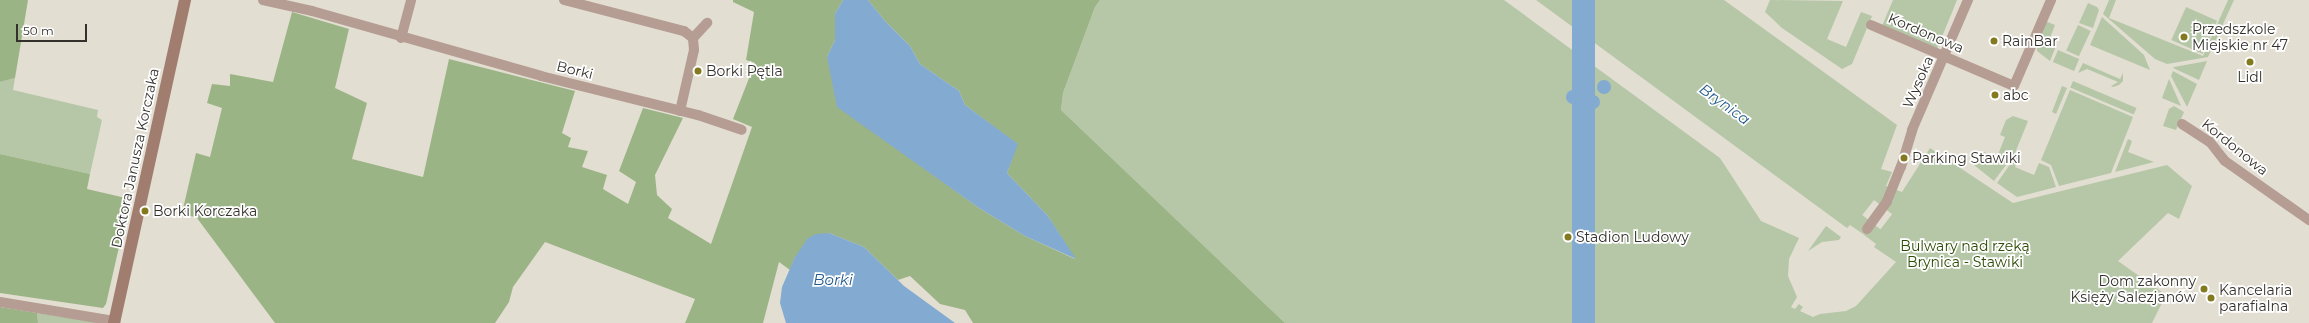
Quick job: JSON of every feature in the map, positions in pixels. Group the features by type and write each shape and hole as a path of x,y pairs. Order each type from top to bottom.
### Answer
{"street":[{"name":"Doktora Janusza Korczaka","path":"115,322 185,0"},
{"name":"Borki","path":"264,0 312,11 401,38 680,111 742,130"},
{"path":"401,38 411,0"},
{"path":"564,0 684,31 693,38"},
{"name":"Wysoka","path":"1867,229 1887,201 1901,167 1912,130 1968,0"},
{"name":"Kordonowa","path":"1871,25 2014,86 2051,0"},
{"path":"680,111 694,50 693,38 707,22"},
{"name":"Kordonowa","path":"2182,124 2210,142 2225,161 2309,220"},
{"path":"0,302 115,322"}],"green space":[{"path":"0,0 28,0 15,78 0,82"},
{"path":"733,0 843,0 835,14 835,40 827,57 878,135 979,208 1025,236 1075,259 1048,216 1007,173 1017,144 965,105 959,91 920,64 910,46 885,21 868,0 1100,0 1095,7 1063,93 1061,110 1285,323 973,323 965,310 940,304 910,276 898,280 864,247 829,233 795,257 790,270 779,262 763,323 685,323 695,299 545,242 513,287 509,302 495,323 275,323 197,218 182,213 196,153 210,157 222,108 207,103 212,84 230,86 230,74 273,82 292,12 349,29 335,88 367,103 352,159 423,177 449,59 575,91 562,133 571,138 568,147 588,151 582,167 607,175 603,189 628,204 636,182 619,171 643,108 683,118 655,175 657,195 672,209 668,218 711,244 752,127 733,119 755,63 746,60 754,12 733,2"},
{"name":"Bulwary nad rzeką Brynica - Stawiki","path":"1100,0 1504,0 1720,158 1761,221 1799,238 1789,259 1788,276 1797,297 1791,307 1795,309 1799,304 1803,307 1800,311 1813,317 1820,314 1846,311 1856,306 1896,262 1874,247 1876,244 1863,234 1850,225 1847,228 1536,0 1724,0 1897,125 1881,169 1892,172 1886,186 1902,192 1930,148 2013,203 2167,165 2192,186 2179,219 2168,213 2118,261 2166,295 2152,323 1285,323 1061,110 1063,93 1095,7"},
{"path":"1770,0 1843,1 1827,39 1846,47 1861,12 1872,16 1852,64 1842,69 1782,28 1765,12"},
{"path":"1893,0 1957,0 1937,49 1882,26"},
{"path":"2109,0 2116,0 2109,18 2203,56 2228,0 2234,0 2208,57 2167,64 2155,59 2103,14"},
{"path":"2088,3 2097,7 2099,10 2093,28 2079,23"},
{"path":"2186,7 2217,21 2202,54 2171,40"},
{"path":"2102,17 2144,55 2150,70 2090,45"},
{"path":"2045,21 2055,25 2048,43 2056,46 2050,61 2037,51 2037,42"},
{"path":"2078,25 2091,31 2079,56 2066,50"},
{"path":"2058,50 2079,59 2074,71 2053,62"},
{"path":"2207,61 2199,80 2173,68 2174,67"},
{"path":"2083,63 2120,79 2123,73 2123,81 2119,85 2113,87 2111,86 2118,82 2087,69 2078,73"},
{"path":"2173,71 2197,84 2187,107 2171,76"},
{"path":"15,78 13,90 98,110 97,117 102,120 90,174 0,154 0,82"},
{"path":"2169,79 2181,106 2162,98"},
{"path":"2073,81 2137,108 2134,114 2070,87"},
{"path":"2062,86 2067,88 2056,114 2052,112"},
{"path":"2070,90 2133,117 2111,173 2059,186 2051,165 2041,160"},
{"path":"2174,106 2184,112 2176,130 2163,126 2169,109"},
{"path":"2013,116 2028,121 2015,153 1994,181 1974,165 1984,152 1997,157 2005,137 2000,135 2006,120"},
{"path":"2128,139 2132,141 2128,152 2154,162 2115,172"},
{"path":"2018,153 2020,154 2015,167 2034,175 2039,163 2049,167 2056,187 2017,197 1997,183"},
{"path":"0,154 90,174 87,189 130,199 106,304 103,308 0,293"},
{"path":"1826,226 1841,237 1839,240 1822,242 1808,251"},
{"path":"0,307 37,313 38,323 0,323"},
{"path":"37,313 100,323 38,323"}],"water":[{"path":"843,0 868,0 885,21 910,46 920,64 959,91 965,105 1018,144 1007,173 1048,216 1076,259 1025,236 979,208 837,107 827,57 835,40 835,14"},
{"path":"1572,0 1595,0 1595,323 1572,323"},
{"path":"1586,76 1591,78 1593,83 1591,88 1586,90 1581,88 1579,83 1581,78"},
{"path":"1604,80 1609,82 1611,87 1609,92 1604,94 1599,92 1597,87 1599,82"},
{"path":"1573,90 1578,92 1580,97 1578,102 1573,104 1568,102 1566,97 1568,92"},
{"path":"1593,95 1598,97 1600,102 1598,107 1593,109 1588,107 1586,102 1588,97"},
{"name":"Borki","path":"829,233 864,247 904,286 955,323 786,323 780,303 782,287 795,257 808,238 816,234"}],"pier":[{"path":"1874,200 1892,214 1880,229 1862,215"}],"place":[{"name":"Przedszkole Miejskie nr 47","path":"2184,37"},
{"name":"RainBar","path":"1994,41"},
{"name":"Lidl","path":"2250,62"},
{"name":"Borki Pętla","path":"698,71"},
{"name":"abc","path":"1995,95"},
{"name":"Parking Stawiki","path":"1904,158"},
{"name":"Borki Korczaka","path":"145,211"},
{"name":"Stadion Ludowy","path":"1568,237"},
{"name":"Dom zakonny Księży Salezjanów","path":"2204,289"},
{"name":"Kancelaria parafialna","path":"2211,298"}],"water label":[{"name":"Brynica","path":"1725,104"}]}
